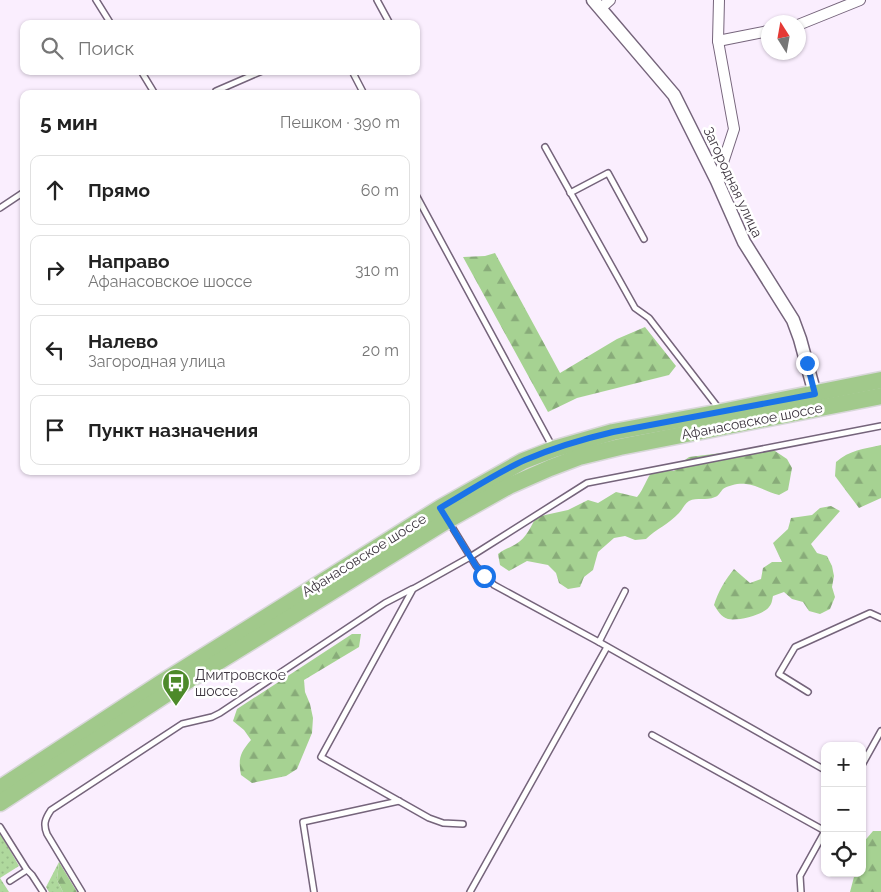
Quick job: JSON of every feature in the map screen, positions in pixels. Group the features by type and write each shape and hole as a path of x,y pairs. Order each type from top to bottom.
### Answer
{"main road":[{"name":"Афанасовское шоссе","path":"3,796 161,683 444,514 523,461 554,449 613,432 881,380"},
{"name":"Афанасовское шоссе","path":"444,514 579,457 620,447 881,396"},
{"path":"0,812 3,796"}],"street":[{"path":"717,181 734,129 718,41 719,0"},
{"path":"806,22 860,0"},
{"name":"Загородная улица","path":"602,3 674,95 717,181 744,242 793,320 815,394"},
{"path":"718,41 761,32"}],"lane":[{"path":"96,0 108,20"},
{"path":"377,0 388,20"},
{"path":"143,75 153,90"},
{"path":"218,90 253,75"},
{"path":"354,75 362,90"},
{"path":"545,147 635,308 649,318 722,412"},
{"path":"570,193 608,173 644,239"},
{"path":"0,208 20,195"},
{"path":"420,207 554,449"},
{"path":"82,892 47,834 44,826 46,817 51,810 182,724 212,717 220,713 385,603 470,557 587,483 881,426"},
{"path":"444,514 470,557 484,576 494,585 600,642 821,768"},
{"path":"413,589 321,757 429,818 443,823 463,824"},
{"path":"600,642 625,591"},
{"path":"808,692 779,674 795,648 870,613 881,618"},
{"path":"470,892 607,647"},
{"path":"866,758 881,731"},
{"path":"652,736 821,829"},
{"path":"314,892 303,822 399,801"},
{"path":"0,827 43,892"},
{"path":"801,892 800,876 824,832"},
{"path":"10,881 27,870"}],"green space":[{"path":"495,253 560,373 617,339 645,327 676,366 669,375 577,398 548,412 463,257 485,256"},
{"path":"881,445 881,498 859,508 835,476 836,462 852,452"},
{"path":"769,447 787,459 792,468 788,490 779,495 750,485 737,484 728,486 715,497 689,501 675,517 646,539 635,540 625,536 614,538 598,552 593,570 584,577 580,587 568,589 559,583 556,573 548,565 527,561 509,571 500,565 498,554 523,539 536,517 568,510 588,500 598,503 616,492 637,497 653,470 674,471 689,457"},
{"path":"831,506 840,511 811,544 817,553 827,556 832,566 834,576 832,587 835,597 830,609 820,614 809,611 803,602 792,599 784,592 773,596 769,607 756,615 728,619 722,615 714,605 722,586 734,569 750,583 761,579 763,568 772,562 782,562 773,543 788,529 791,518 812,515 820,508"},
{"path":"352,634 361,634 359,647 304,680 305,692 313,718 312,733 297,769 286,776 252,783 241,775 241,756 251,740 244,730 233,721 237,709"},
{"path":"873,831 881,831 881,892 850,892 854,877 866,877 866,839"},
{"path":"0,833 19,866 0,878"},
{"path":"59,862 57,880 63,892 49,892 46,887"},
{"path":"59,862 77,892 63,892 57,880"},
{"path":"0,878 9,892 0,892"}],"place":[{"name":"Дмитровское шоссе","path":"176,707"}],"route":[{"path":"484,576 440,508 523,461 587,438 815,394 807,363"}]}
